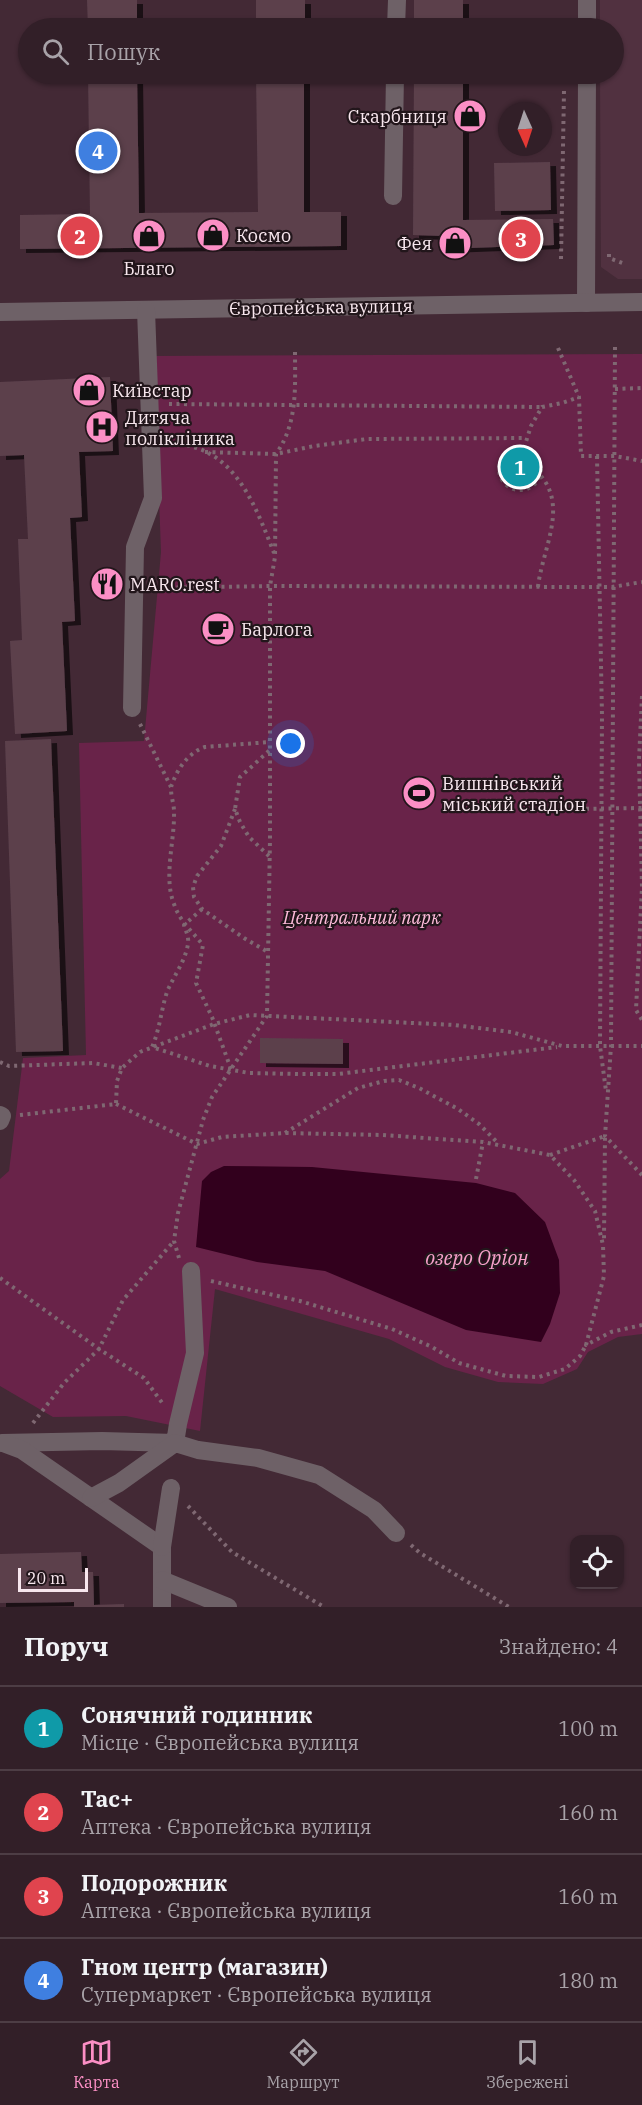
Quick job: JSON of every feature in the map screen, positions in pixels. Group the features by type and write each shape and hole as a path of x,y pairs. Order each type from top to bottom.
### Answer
{"street":[{"path":"396,18 397,0"},
{"path":"587,18 588,0"},
{"path":"393,196 395,84"},
{"path":"586,303 587,84"},
{"name":"Європейська вулиця","path":"0,312 642,302"},
{"path":"132,708 135,546 153,498 146,310"},
{"path":"91,1498 119,1483 175,1443 195,1353 191,1271"},
{"path":"7,1442 175,1443 198,1449 258,1458 319,1475 374,1510 396,1533"},
{"path":"7,1442 162,1547"},
{"path":"162,1607 162,1547 171,1488"},
{"path":"162,1580 228,1607"}],"path":[{"path":"561,259 564,85"},
{"path":"295,351 294,404 291,426 276,454 275,557 270,586 267,1016 212,1097 203,1120 177,1213 174,1241 179,1258 191,1271 208,1280 300,1301 392,1329 432,1347 459,1363 506,1376 539,1377 565,1369 580,1356 604,1276 605,1136 611,1046 615,347"},
{"path":"558,348 579,397 581,456 615,456 642,461"},
{"path":"615,389 642,388"},
{"path":"150,404 542,407 579,397"},
{"path":"524,448 526,438 542,407"},
{"path":"205,452 276,454 367,439 526,438"},
{"path":"152,444 183,444 205,452 223,464 238,479 249,495 275,557"},
{"path":"517,448 524,448 537,455 542,469 540,476 537,483 524,490 511,488 501,479 499,466 504,455 517,448"},
{"path":"597,456 602,809 600,1046 608,1100"},
{"path":"538,587 540,568 554,512 553,496 540,476"},
{"path":"134,589 270,586 612,587 642,582"},
{"path":"642,696 639,760 642,887 636,1010 642,1020"},
{"path":"132,708 171,788 174,811 169,885 173,903 188,938 184,960 167,993 158,1034 152,1047"},
{"path":"171,788 184,762 195,750 205,747 270,742"},
{"path":"268,952 202,909 194,897 193,887 196,876 221,846 234,809 240,777 270,749"},
{"path":"571,809 640,808"},
{"path":"234,809 249,837 269,856"},
{"path":"184,925 202,909"},
{"path":"184,925 203,945 196,983 231,1069"},
{"path":"116,1104 117,1081 122,1068 140,1052 214,1024 250,1015 454,1025 510,1032 561,1046"},
{"path":"152,1047 210,1066 249,1073 338,1074 561,1046 642,1046"},
{"path":"0,1062 9,1066 93,1063 122,1068"},
{"path":"285,1133 358,1088 384,1081 399,1080 458,1109 479,1124 499,1144"},
{"path":"1,1117 116,1104 197,1144 222,1137 285,1133 403,1136 499,1144 550,1155 605,1136"},
{"path":"605,1136 642,1175"},
{"path":"476,1179 483,1142"},
{"path":"550,1155 574,1180 595,1211 603,1245"},
{"path":"7,1442 99,1349 123,1300 174,1241"},
{"path":"0,1278 99,1349 144,1378 178,1424"},
{"path":"585,1345 611,1332 642,1324"},
{"path":"171,1488 232,1552 324,1607"},
{"path":"396,1533 420,1553 509,1607"}],"shaded area":[{"path":"600,0 642,0 642,279 618,279 601,267 600,84 624,84 624,18 600,18"}],"green space":[{"name":"Центральний парк","path":"642,354 642,1334 618,1337 588,1352 577,1369 543,1384 498,1382 445,1367 389,1339 215,1289 200,1431 126,1416 53,1417 0,1386 0,1179 9,1171 23,1058 86,1055 79,743 144,741 161,552 154,356"}],"water":[{"name":"озеро Оріон","path":"224,1166 312,1167 476,1183 515,1193 545,1222 559,1260 560,1293 550,1324 541,1342 466,1330 325,1271 257,1262 196,1247 202,1181 211,1172"}],"building":[{"path":"87,0 137,0 137,18 88,18"},
{"path":"256,0 305,0 305,18 256,18"},
{"path":"414,0 463,0 463,18 414,18"},
{"path":"88,84 137,84 139,213 258,212 256,84 304,84 304,212 341,212 341,246 20,249 20,215 90,214"},
{"path":"414,84 463,84 463,220 553,219 554,245 444,249 443,236 413,235"},
{"path":"550,162 551,210 495,211 494,163"},
{"path":"110,377 113,451 79,452 82,517 70,518 75,621 62,622 67,731 15,734 10,641 22,640 18,539 28,539 24,455 0,456 0,382"},
{"path":"51,739 63,1051 16,1052 5,741"},
{"path":"260,1038 343,1039 343,1064 260,1063"},
{"path":"81,1552 82,1572 93,1572 94,1605 124,1604 124,1607 74,1607 74,1602 0,1603 0,1554"}],"place":[{"name":"Скарбниця","path":"470,116"},
{"name":"Гном центр (магазин)","path":"98,151"},
{"name":"Космо","path":"213,235"},
{"name":"Тас+","path":"80,236"},
{"name":"Благо","path":"149,236"},
{"name":"Подорожник","path":"521,239"},
{"name":"Фея","path":"455,243"},
{"name":"Київстар","path":"89,390"},
{"name":"Дитяча полікліника","path":"102,427"},
{"name":"Сонячний годинник","path":"520,467"},
{"name":"MARO.rest","path":"107,584"},
{"name":"Барлога","path":"218,629"},
{"name":"Вишнівський міський стадіон","path":"419,793"}]}
